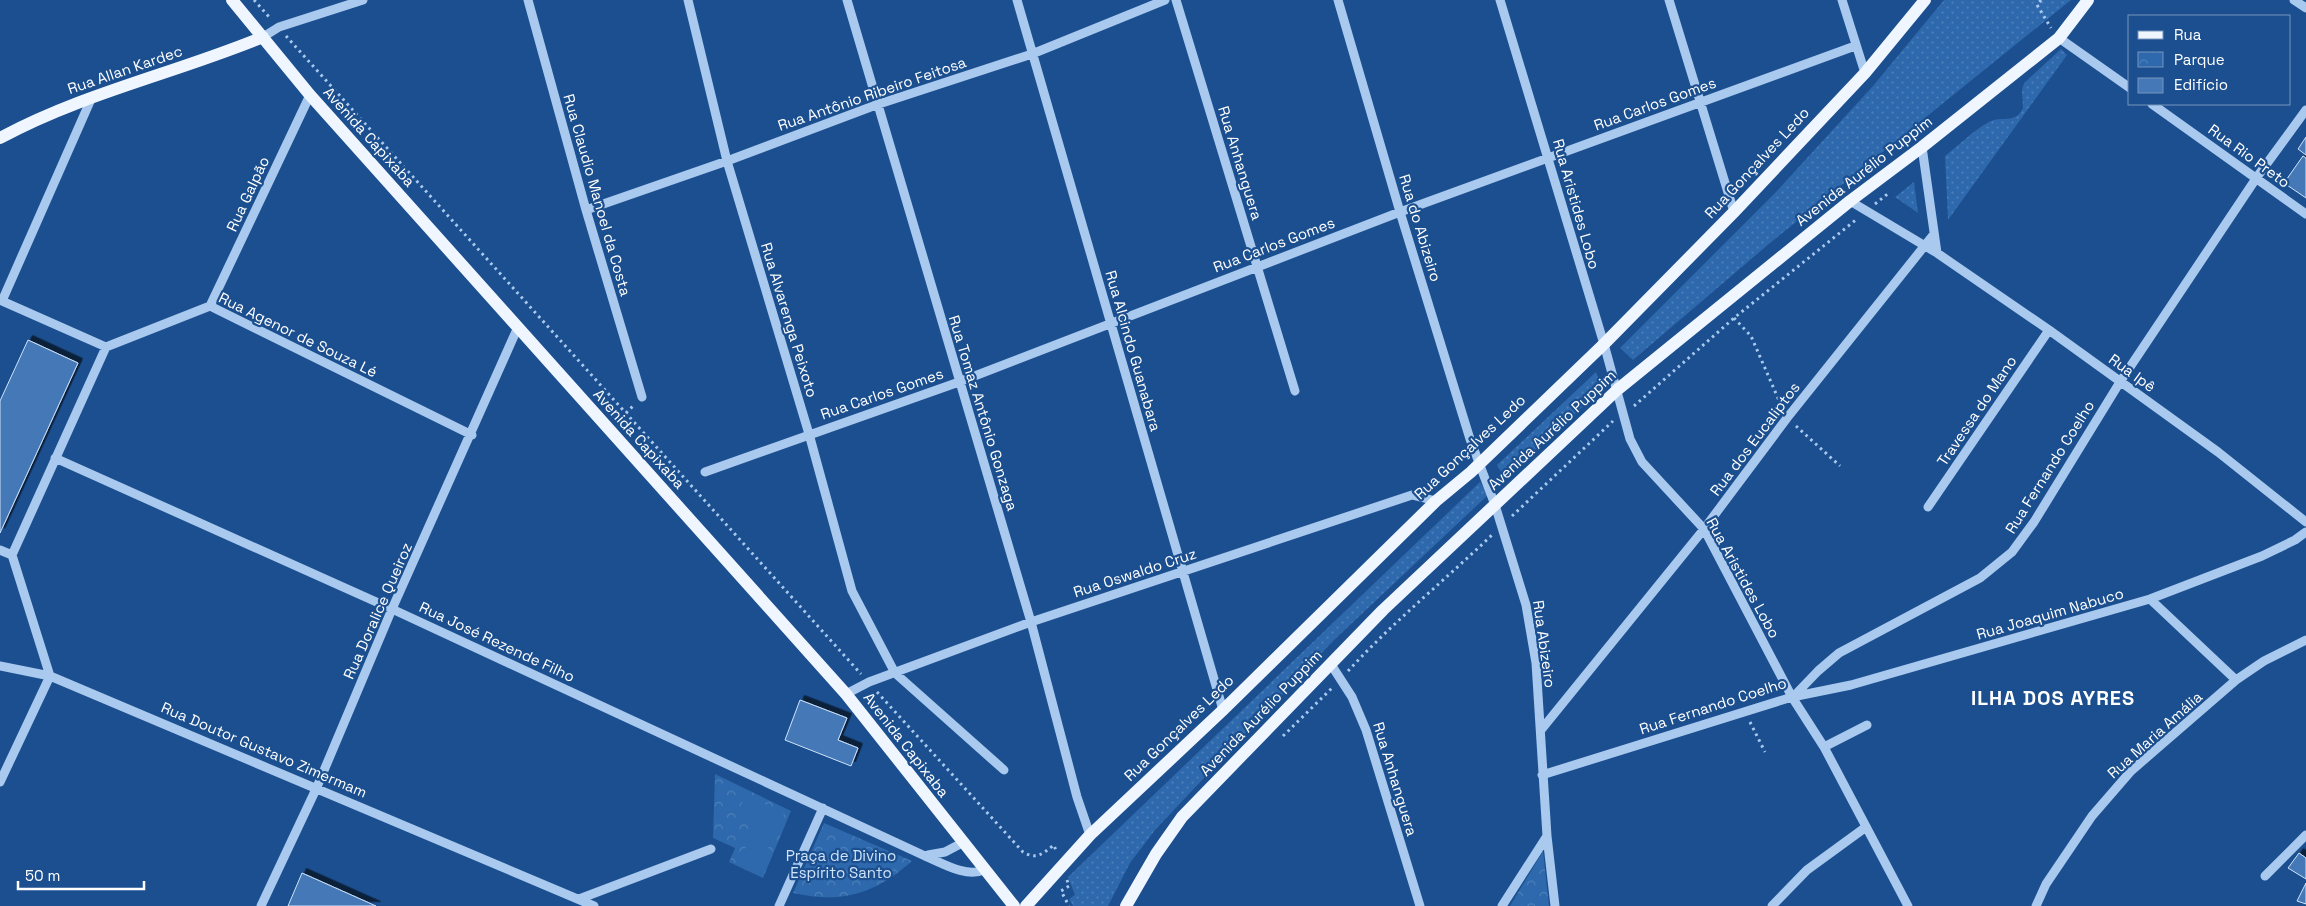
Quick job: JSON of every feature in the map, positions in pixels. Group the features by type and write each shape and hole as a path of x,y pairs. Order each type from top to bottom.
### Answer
{"main road":[{"name":"Avenida Capixaba","path":"232,0 310,95 846,694 962,843 1014,906"},
{"name":"Rua Gonçalves Ledo","path":"1026,906 1090,835 1223,710 1436,501 1604,344 1734,212 1865,73 1925,0"},
{"name":"Avenida Aurélio Puppim","path":"1126,906 1156,854 1182,817 1332,666 1383,610 1617,390 1850,201 2059,38 2088,0"},
{"name":"Rua Allan Kardec","path":"0,138 92,97 217,56 263,37"}],"street":[{"path":"263,37 278,28 363,0"},
{"name":"Rua Claudio Manoel da Costa","path":"528,0 586,210 642,397"},
{"name":"Rua Alvarenga Peixoto","path":"688,0 727,161 809,434 852,591 895,672 1004,770"},
{"name":"Rua Tomaz Antônio Gonzaga","path":"846,0 1031,622 1077,797 1090,835"},
{"name":"Rua Alcindo Guanabara","path":"1017,0 1223,710"},
{"name":"Rua Antônio Ribeiro Feitosa","path":"586,210 727,161 876,105 1032,54 1164,0"},
{"name":"Rua Anhanguera","path":"1176,0 1294,390"},
{"name":"Rua do Abizeiro","path":"1338,0 1400,212 1478,463"},
{"name":"Rua Aristides Lobo","path":"1500,0 1549,157 1630,439 1642,462 1704,529 1792,697 1824,747 1908,906"},
{"path":"1669,0 1734,212"},
{"path":"1842,0 1865,73"},
{"path":"2294,0 2306,8"},
{"path":"2059,38 2128,87"},
{"name":"Rua Carlos Gomes","path":"704,472 959,382 1110,322 1400,212 1855,46"},
{"name":"Rua Galpão","path":"210,306 310,95"},
{"path":"0,782 50,676 12,555 106,347 1,301 92,97"},
{"name":"Rua Rio Preto","path":"2153,105 2257,177 2306,214"},
{"name":"Rua Fernando Coelho","path":"1542,775 1792,697 1818,670 1839,653 1980,578 2012,552 2034,522 2120,382 2257,177 2306,110"},
{"path":"1922,146 1937,253"},
{"name":"Rua Ipê","path":"1850,201 1937,253 2049,330 2218,452 2306,522"},
{"name":"Rua dos Eucaliptos","path":"1541,730 1704,529 1787,418 1934,234"},
{"name":"Rua Agenor de Souza Lé","path":"106,347 210,306 472,434"},
{"name":"Rua Doralice Queiroz","path":"262,906 317,787 392,609 518,328"},
{"name":"Travessa do Mano","path":"1928,507 2049,330"},
{"name":"Rua José Rezende Filho","path":"55,458 392,609 925,856 965,872 972,873 984,870"},
{"name":"Rua Abizeiro","path":"1478,463 1495,505 1526,605 1536,663 1547,836 1556,906"},
{"name":"Rua Oswaldo Cruz","path":"846,694 869,682 1031,622 1412,495 1436,501"},
{"name":"Rua Joaquim Nabuco","path":"1792,697 1851,685 2150,600 2262,556 2295,540 2306,532"},
{"path":"0,550 12,555"},
{"path":"2150,600 2236,680"},
{"name":"Rua Maria Amália","path":"2036,906 2046,884 2092,816 2131,771 2236,680 2264,661 2306,640"},
{"name":"Rua Doutor Gustavo Zimermam","path":"0,666 50,676 317,787 594,906"},
{"name":"Rua Anhanguera","path":"1332,666 1341,678 1366,730 1420,906"},
{"path":"1824,747 1867,725"},
{"path":"779,906 823,808"},
{"path":"1772,906 1807,870 1866,827"},
{"path":"2266,876 2306,835"},
{"path":"1502,906 1547,836"},
{"path":"925,856 945,852 962,843"},
{"path":"579,899 711,848"}],"path":[{"name":"Avenida Capixaba","path":"254,0 1023,852"},
{"path":"2041,0 2036,5 2059,38"},
{"path":"1280,739 1381,635 1412,610 1612,422 1623,416 1734,318 1896,186"},
{"path":"1734,318 1750,336 1787,418 1840,466"},
{"path":"1746,712 1765,752"}],"green space":[{"path":"1944,0 2071,0 1770,243 1633,360 1620,348 1776,192 1873,86"},
{"path":"2061,49 2067,55 1948,220 1945,156 1983,125 1994,120 2012,118 2020,113 2023,108 2022,90 2024,83"},
{"path":"1914,182 1918,213 1895,197"},
{"path":"1596,372 1602,389 1505,479 1497,465"},
{"path":"1480,482 1488,495 1333,641 1155,830 1130,863 1108,906 1073,906 1069,899 1075,895 1068,877"},
{"name":"Praça de Divino Espírito Santo","path":"715,774 791,811 763,878 729,862 735,848 713,838"},
{"path":"746,795 784,814 759,868 740,859 758,823 737,813"},
{"name":"Praça de Divino Espírito Santo","path":"824,823 912,861 885,881 857,894 827,897 793,893"},
{"path":"1543,851 1549,906 1510,906"}],"building":[{"path":"2306,137 2306,155 2298,149"},
{"path":"2303,156 2306,158 2306,198 2284,183"},
{"path":"28,340 78,363 0,533 0,401"},
{"path":"800,700 847,718 838,740 858,748 851,766 785,740"},
{"path":"2299,853 2306,858 2306,879 2288,868"},
{"path":"302,873 376,906 288,906"},
{"path":"2306,883 2306,904 2297,901"}],"district":[{"name":"ILHA DOS AYRES","path":"2053,698"}]}
